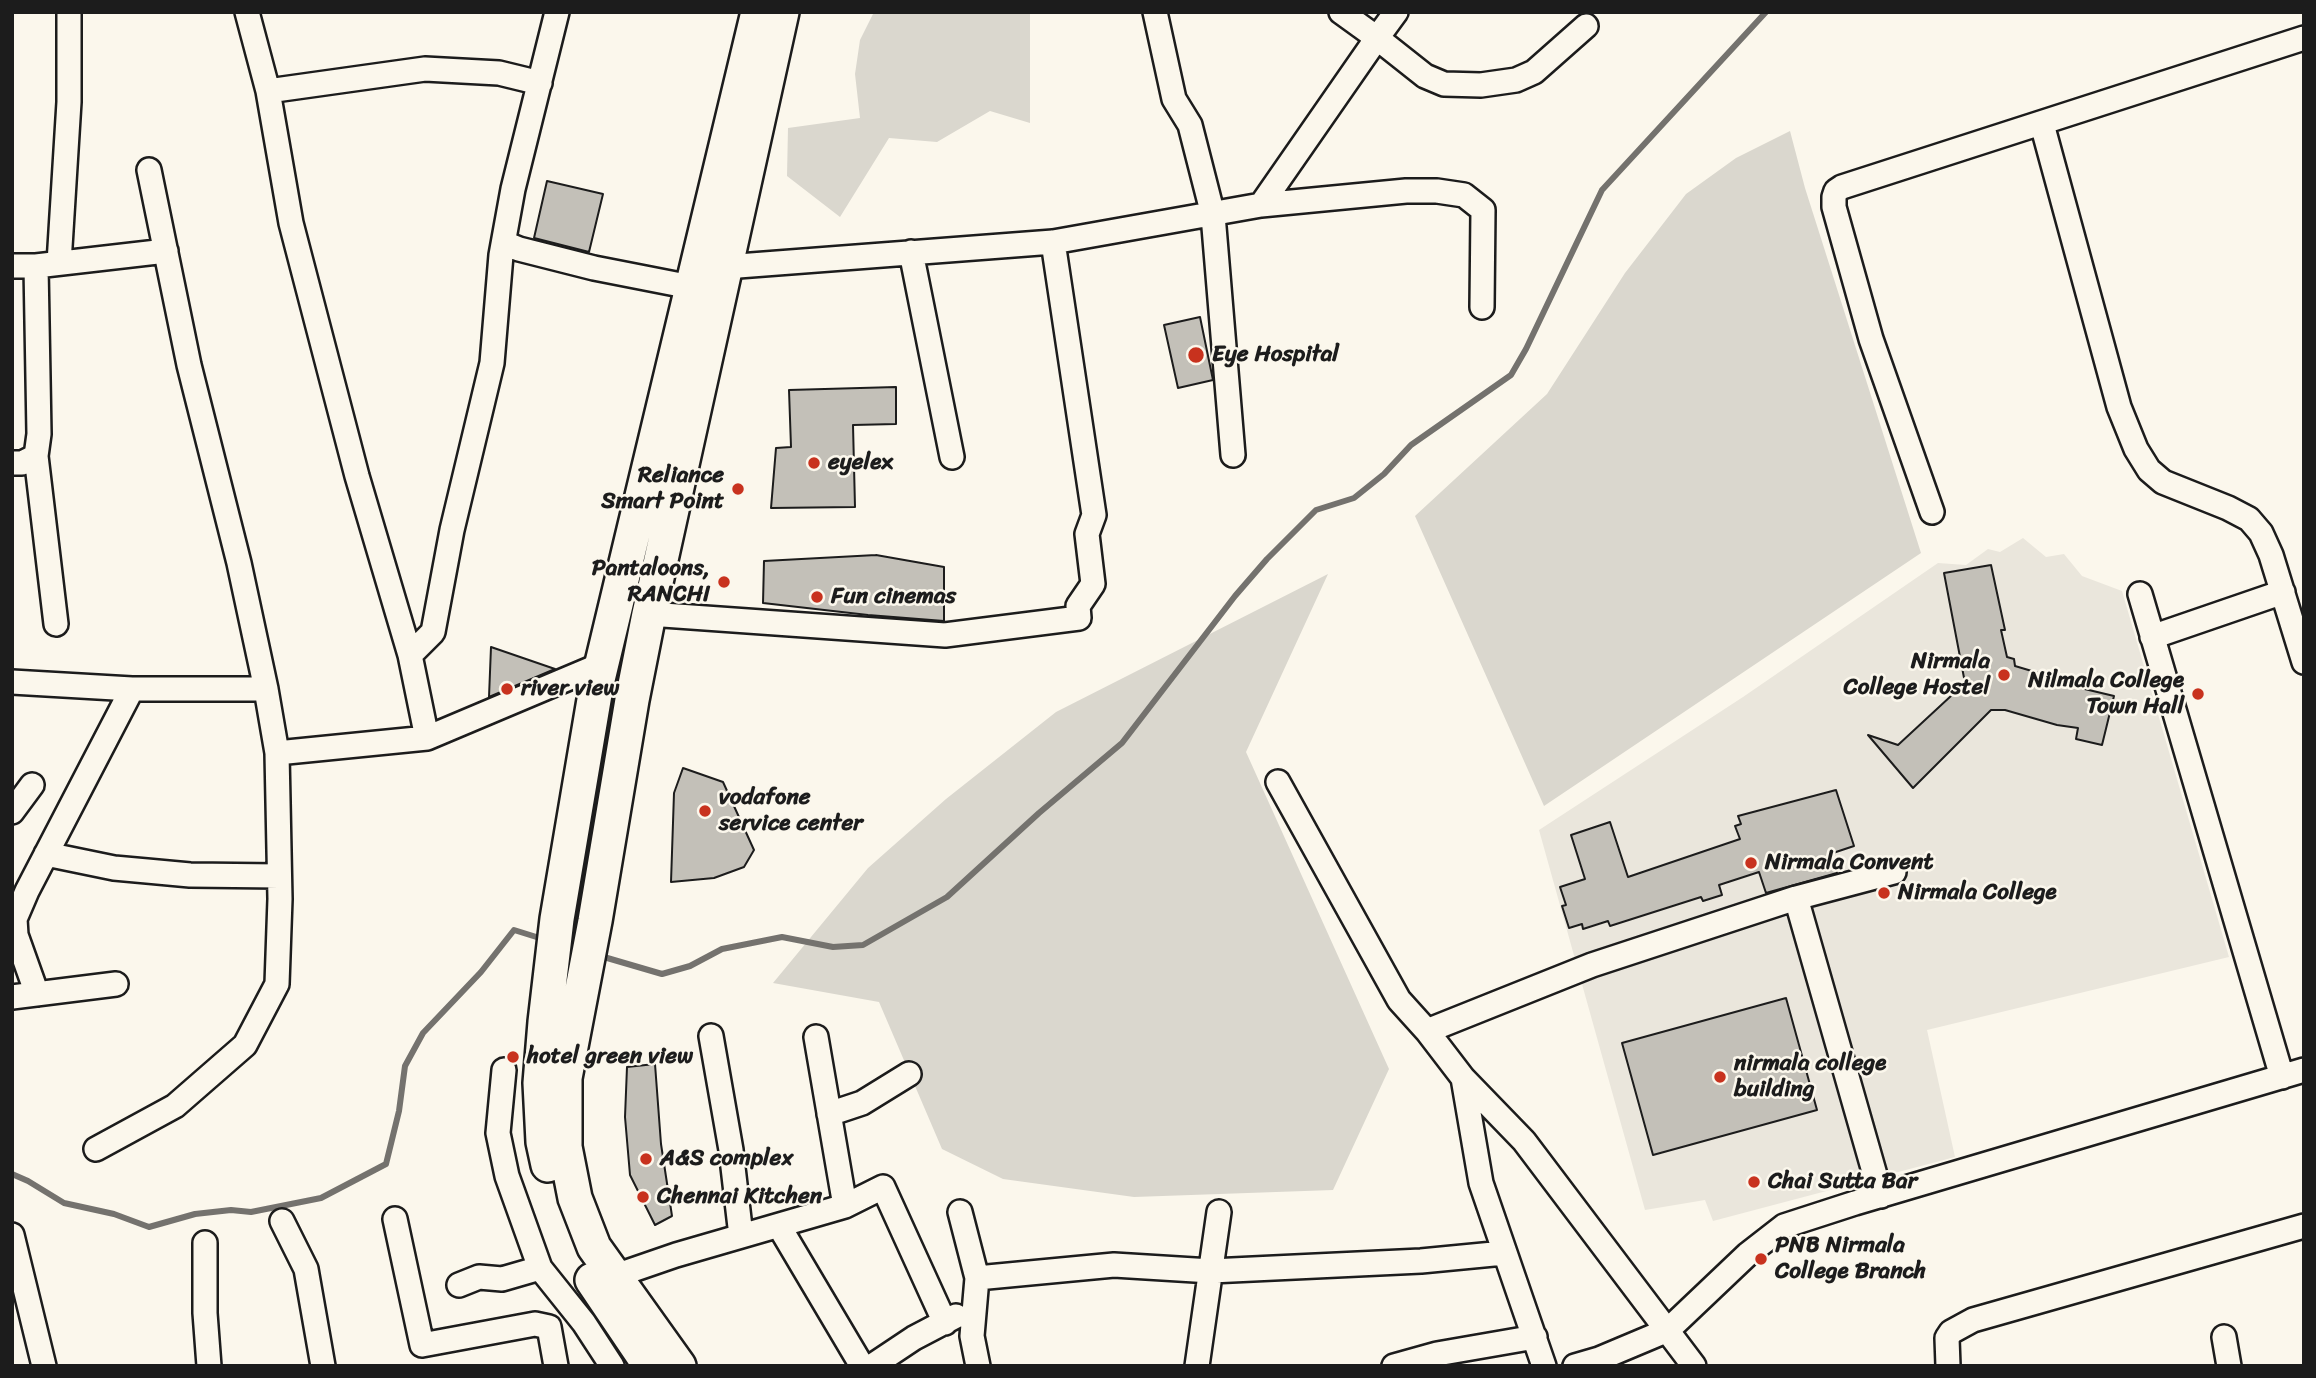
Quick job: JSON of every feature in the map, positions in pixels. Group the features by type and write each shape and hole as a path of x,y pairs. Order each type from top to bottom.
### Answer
{"main road":[{"path":"679,1366 594,1247 575,1198 565,1147 565,1077 560,1023 557,919 600,665 758,12"},
{"path":"650,1366 580,1262 558,1213 543,1142 540,1083 595,921 649,614 782,12"},
{"path":"569,853 606,853"}],"street":[{"path":"60,263 69,102 69,12"},
{"path":"247,12 268,91 291,223 357,476 410,655 427,738"},
{"path":"410,655 433,632 452,530 492,363 503,243 513,189 557,12"},
{"path":"1155,12 1174,99 1190,125 1213,215 1233,455"},
{"path":"1341,12 1425,76 1444,83 1481,85 1517,80 1534,72 1586,26"},
{"path":"1261,205 1396,12"},
{"path":"1932,512 1871,339 1838,222 1833,197 1836,191 2304,38"},
{"path":"268,91 425,69 499,73 540,83"},
{"path":"2042,124 2119,407 2136,449 2149,470 2163,482 2228,508 2249,519 2261,533 2271,555 2304,662"},
{"path":"96,1149 175,1106 244,1045 277,984 277,753 236,549 189,365 149,170"},
{"path":"725,267 1053,242 1261,205 1406,191 1437,191 1465,195 1483,210 1482,307"},
{"path":"649,614 945,635 1079,618 1078,606 1093,584 1087,534 1094,515 1053,242"},
{"path":"503,243 519,250 594,268 691,287"},
{"path":"12,265 36,266 166,251"},
{"path":"911,252 952,457"},
{"path":"36,266 39,434 36,456 55,624"},
{"path":"12,463 22,463 36,456"},
{"path":"2152,637 2283,592"},
{"path":"1575,1366 1599,1359 1668,1330 1748,1254 1784,1226 2293,1073 2140,594"},
{"path":"277,753 427,738 600,665"},
{"path":"12,682 132,689 266,689"},
{"path":"37,994 16,935 15,919 132,689"},
{"path":"1278,782 1399,1000 1463,1078 1524,1141 1694,1366"},
{"path":"12,812 32,785"},
{"path":"46,854 158,872 279,876"},
{"path":"1427,1031 1592,965 1796,898 1894,872"},
{"path":"1796,898 1881,1196"},
{"path":"12,997 116,984"},
{"path":"711,1036 731,1150 741,1236"},
{"path":"816,1037 845,1206"},
{"path":"503,1070 499,1133 508,1176 540,1268 584,1324 612,1366"},
{"path":"829,1114 863,1103 909,1074"},
{"path":"1463,1078 1481,1183 1544,1366"},
{"path":"615,1276 676,1255 845,1206 883,1187 945,1323"},
{"path":"960,1212 977,1278 972,1336 978,1366"},
{"path":"1197,1366 1219,1212"},
{"path":"395,1219 422,1345 535,1324 549,1327 556,1366"},
{"path":"282,1221 306,1269 323,1366"},
{"path":"779,1226 862,1366"},
{"path":"1948,1366 1947,1338 1951,1332 1973,1320 2304,1226"},
{"path":"12,1235 44,1366"},
{"path":"205,1243 205,1313 209,1366"},
{"path":"977,1278 1114,1265 1211,1271 1421,1261 1504,1253"},
{"path":"459,1285 479,1277 502,1279 540,1268"},
{"path":"872,1366 976,1303"},
{"path":"1394,1366 1437,1354 1535,1337"},
{"path":"2224,1337 2229,1366"}],"shaded area":[{"path":"874,12 1030,12 1030,123 990,111 937,142 889,138 840,217 787,176 788,128 860,118 855,74 860,40"},
{"path":"1790,131 1805,188 1921,553 1544,806 1415,516 1547,394 1625,273 1686,194 1736,158"},
{"name":"Nirmala College","path":"2023,538 2046,557 2064,554 2082,576 2122,591 2229,957 1927,1030 1955,1157 1713,1221 1705,1200 1645,1210 1539,830 1743,697 1938,563 1966,565 1988,549 2000,552"},
{"path":"1328,574 1246,752 1389,1069 1333,1190 1134,1197 1003,1179 942,1149 879,1002 773,983 868,868 946,799 1056,712"}],"building":[{"path":"547,181 603,194 589,252 534,238"},
{"path":"1200,317 1213,380 1178,388 1164,325"},
{"path":"896,387 896,424 853,425 855,507 771,508 776,448 791,447 789,390"},
{"path":"876,555 944,567 944,621 763,603 764,561"},
{"name":"Nirmala College Hostel","path":"1991,565 2005,630 2001,630 2007,657 2014,659 2015,666 2072,683 2072,686 2114,696 2102,745 2076,739 2078,728 2057,725 2005,710 1991,710 1913,788 1868,735 1898,745 1965,683 1944,573"},
{"name":"river view","path":"491,647 555,669 489,697"},
{"name":"vodafone service center","path":"683,768 723,782 754,850 744,867 714,878 671,882 674,793"},
{"name":"Nirmala Convent","path":"1836,790 1854,846 1830,854 1837,873 1766,893 1759,872 1719,885 1722,895 1703,901 1701,897 1610,926 1608,921 1583,929 1582,924 1569,928 1562,906 1566,905 1560,887 1585,879 1571,835 1610,822 1628,877 1740,839 1735,826 1741,824 1738,816"},
{"name":"nirmala college building","path":"1786,998 1817,1110 1653,1155 1622,1043"},
{"name":"A&S complex","path":"655,1064 661,1144 672,1216 655,1225 630,1175 625,1117 627,1067"}],"waterway":[{"path":"597,955 662,974 690,966 722,949 782,937 833,947 863,945 947,897 1039,813 1122,743 1235,596 1316,510 1354,498 1384,474 1411,445 1511,375 1602,190 1766,12"},
{"path":"12,1174 64,1203 114,1214 149,1227 195,1214 231,1210 251,1212 321,1198 386,1164 399,1111 405,1066 423,1033 481,972 514,930 546,940"}],"place":[{"name":"Eye Hospital","path":"1196,355"},
{"name":"eyelex","path":"814,463"},
{"name":"Reliance Smart Point","path":"738,489"},
{"name":"Pantaloons, RANCHI","path":"724,582"},
{"name":"Fun cinemas","path":"817,597"},
{"name":"Nirmala College Hostel","path":"2004,675"},
{"name":"river view","path":"507,689"},
{"name":"Nilmala College Town Hall","path":"2198,694"},
{"name":"vodafone service center","path":"705,811"},
{"name":"Nirmala Convent","path":"1751,863"},
{"name":"Nirmala College","path":"1884,893"},
{"name":"hotel green view","path":"513,1057"},
{"name":"nirmala college building","path":"1720,1077"},
{"name":"A&S complex","path":"646,1159"},
{"name":"Chai Sutta Bar","path":"1754,1182"},
{"name":"Chennai Kitchen","path":"643,1197"},
{"name":"PNB Nirmala College Branch","path":"1761,1259"}]}
